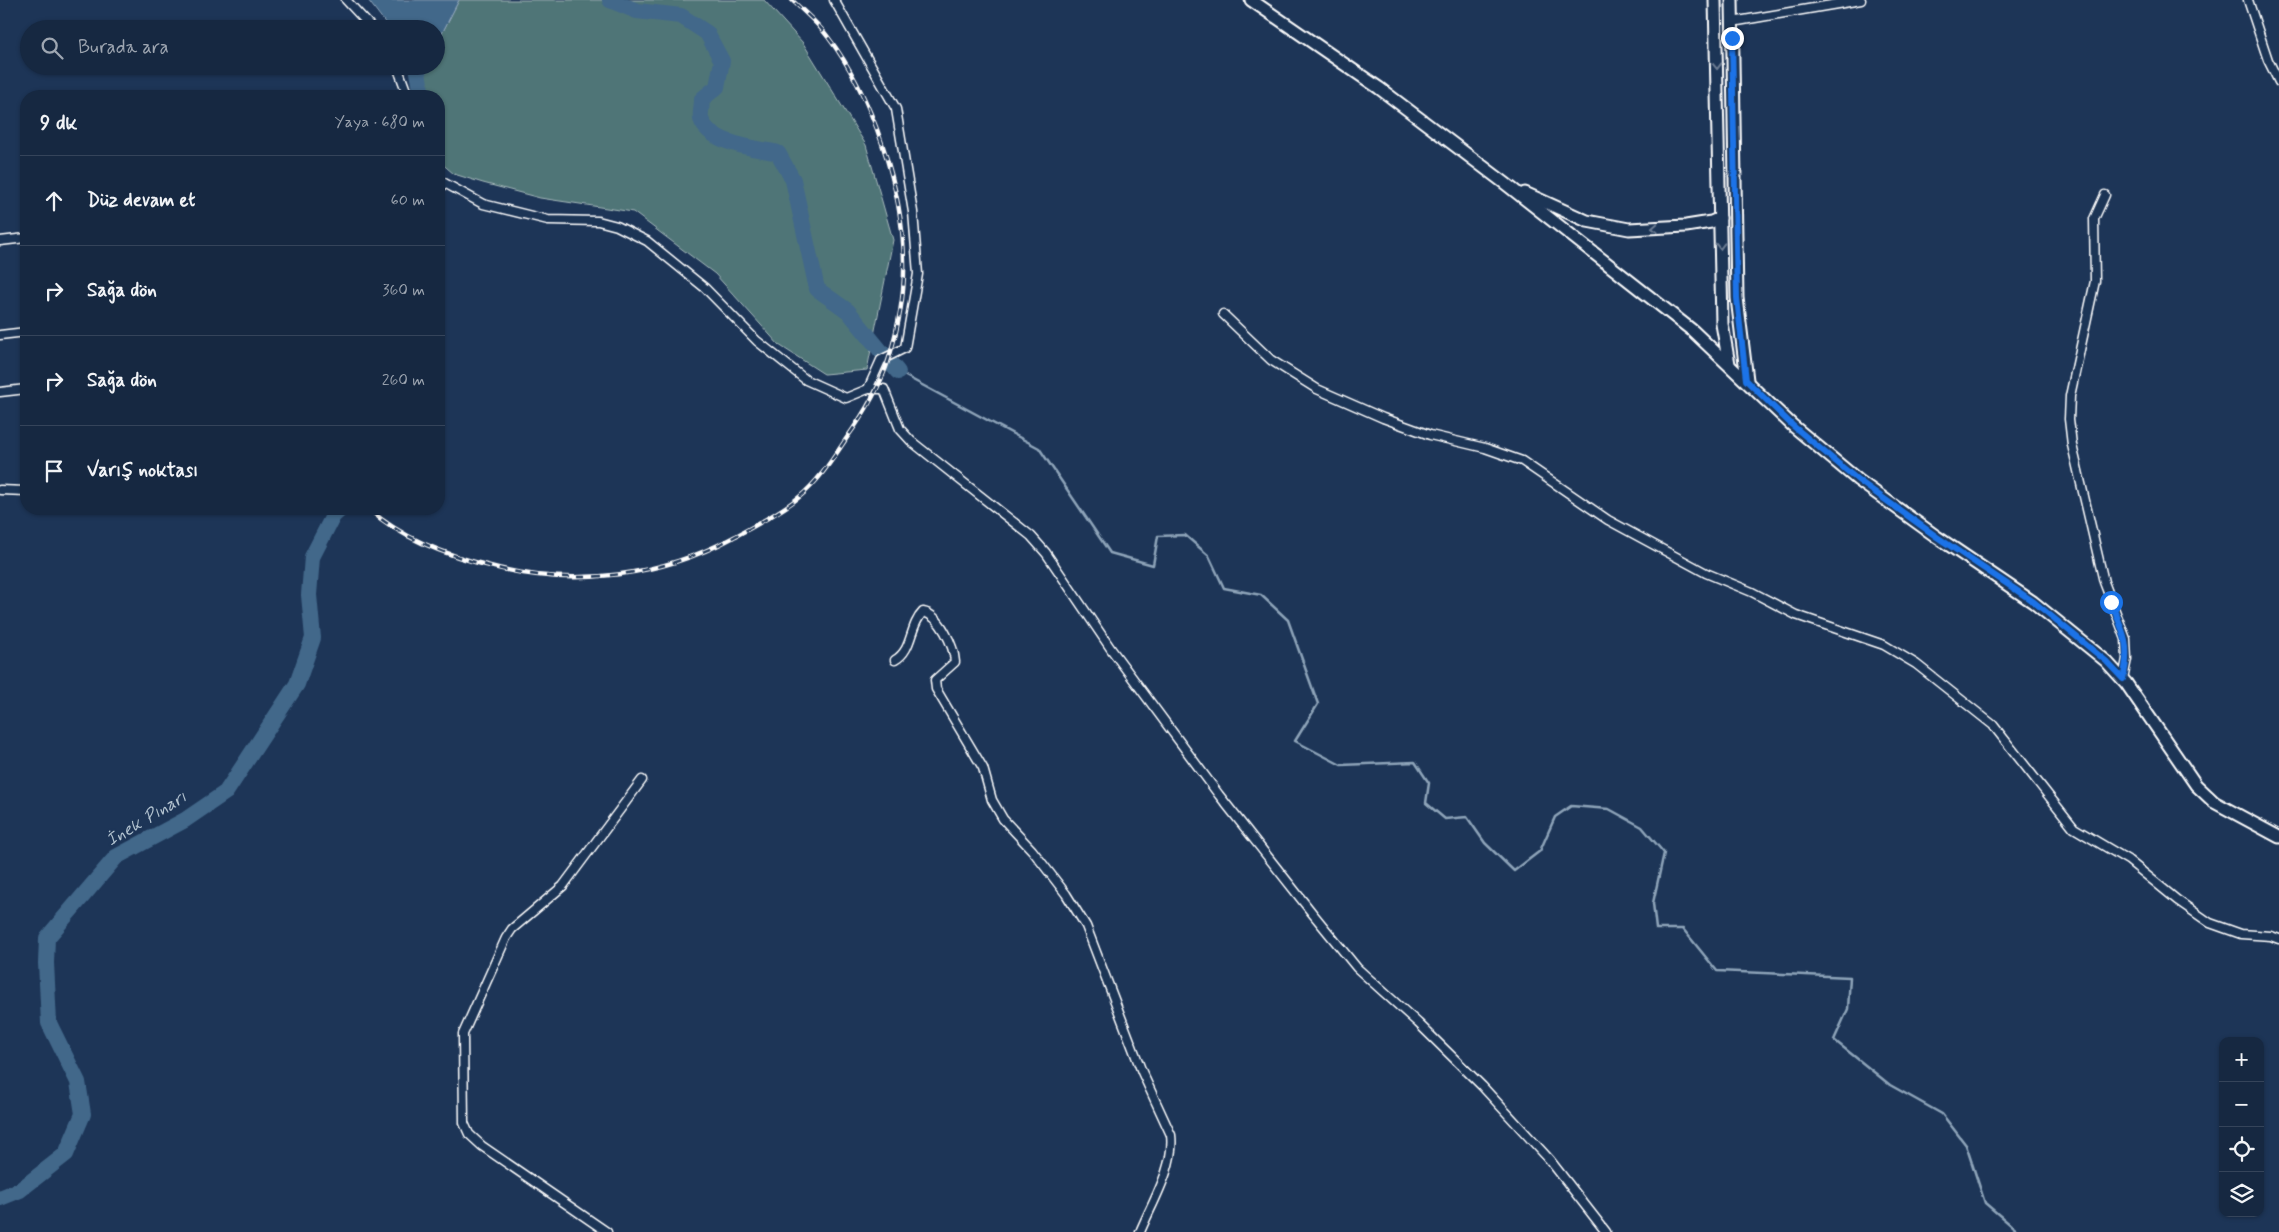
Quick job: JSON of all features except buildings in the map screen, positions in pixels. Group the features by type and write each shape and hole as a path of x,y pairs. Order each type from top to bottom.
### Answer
{"main road":[{"path":"1250,0 1379,88 1506,184 1693,331 1730,364 1792,425 1858,480 1937,537 2034,602 2106,661 2123,679 2196,785 2214,802 2279,837"},
{"path":"1715,0 1722,324 1730,364"},
{"path":"1732,0 1737,298 1746,380"},
{"path":"1506,184 1587,221 1629,229 1686,226 1711,222 1720,218"}],"street":[{"path":"346,0 365,20"},
{"path":"834,0 896,109 913,212 918,274 905,348 881,360 868,389"},
{"path":"1732,22 1861,0"},
{"path":"2248,0 2268,60 2279,82"},
{"path":"400,75 406,90"},
{"path":"445,183 483,204 548,220 598,221 617,226 646,241 704,288 757,341 806,380 846,398 868,389 884,389 900,429 911,441 1031,536 1046,553 1111,649 1219,795 1357,968 1418,1023 1468,1072 1549,1159 1606,1232"},
{"path":"2105,195 2094,219 2095,281 2070,396 2069,419 2072,445 2104,582 2126,640 2127,659 2123,679"},
{"path":"0,241 20,239"},
{"path":"1223,314 1271,360 1318,389 1383,418 1430,435 1485,448 1522,460 1608,520 1706,573 1752,592 1796,615 1884,645 1916,664 1993,725 2074,828 2128,860 2210,923 2241,934 2271,936 2279,939"},
{"path":"0,335 20,333"},
{"path":"0,392 20,390"},
{"path":"0,490 20,491"},
{"path":"896,660 904,655 918,617 923,612 930,613 943,629 954,654 954,662 935,680 936,689 983,768 992,800 1003,819 1032,850 1066,894 1086,926 1094,944 1142,1072 1171,1135 1173,1146 1171,1160 1140,1232"},
{"path":"607,1232 482,1146 469,1134 464,1123 463,1108 463,1034 506,938 524,919 563,886 642,780"}],"green space":[{"path":"459,0 764,0 803,43 866,145 893,240 867,370 824,374 779,345 715,274 633,212 540,198 454,174 445,166 445,90 418,90 413,75 445,75 445,27"}],"water":[{"path":"368,0 459,0 445,27 445,20 383,20"}],"waterway":[{"path":"610,0 637,11 681,16 707,33 722,61 717,87 702,99 701,119 713,134 734,144 778,153 793,180 817,289 848,311 898,372"},
{"name":"İnek Pınarı","path":"418,75 421,90"},
{"path":"898,372 1039,448 1110,553 1153,565 1158,536 1185,535 1209,556 1224,588 1261,595 1288,620 1318,704 1295,741 1341,765 1415,762 1429,783 1426,803 1445,819 1467,817 1485,843 1514,871 1540,851 1555,817 1571,806 1609,809 1642,827 1664,853 1653,903 1656,929 1683,929 1717,971 1850,977 1848,1009 1834,1040 1890,1085 1942,1114 1966,1145 1985,1203 2019,1232"},
{"name":"İnek Pınarı","path":"0,1198 20,1190 66,1154 83,1114 78,1082 49,1023 46,963 47,938 116,857 185,820 226,792 297,684 313,638 309,595 312,557 334,515"}],"railway":[{"path":"377,515 413,539 464,559 528,574 588,577 648,569 705,551 766,520 798,498 818,478 865,410 885,369 898,323 904,262 898,204 891,174 871,114 844,60 828,37 792,0"}],"route":[{"path":"1732,38 1738,257 1737,298 1746,380 1792,425 1858,480 1937,537 2034,602 2106,661 2123,679 2127,659 2126,640 2111,602"}]}
